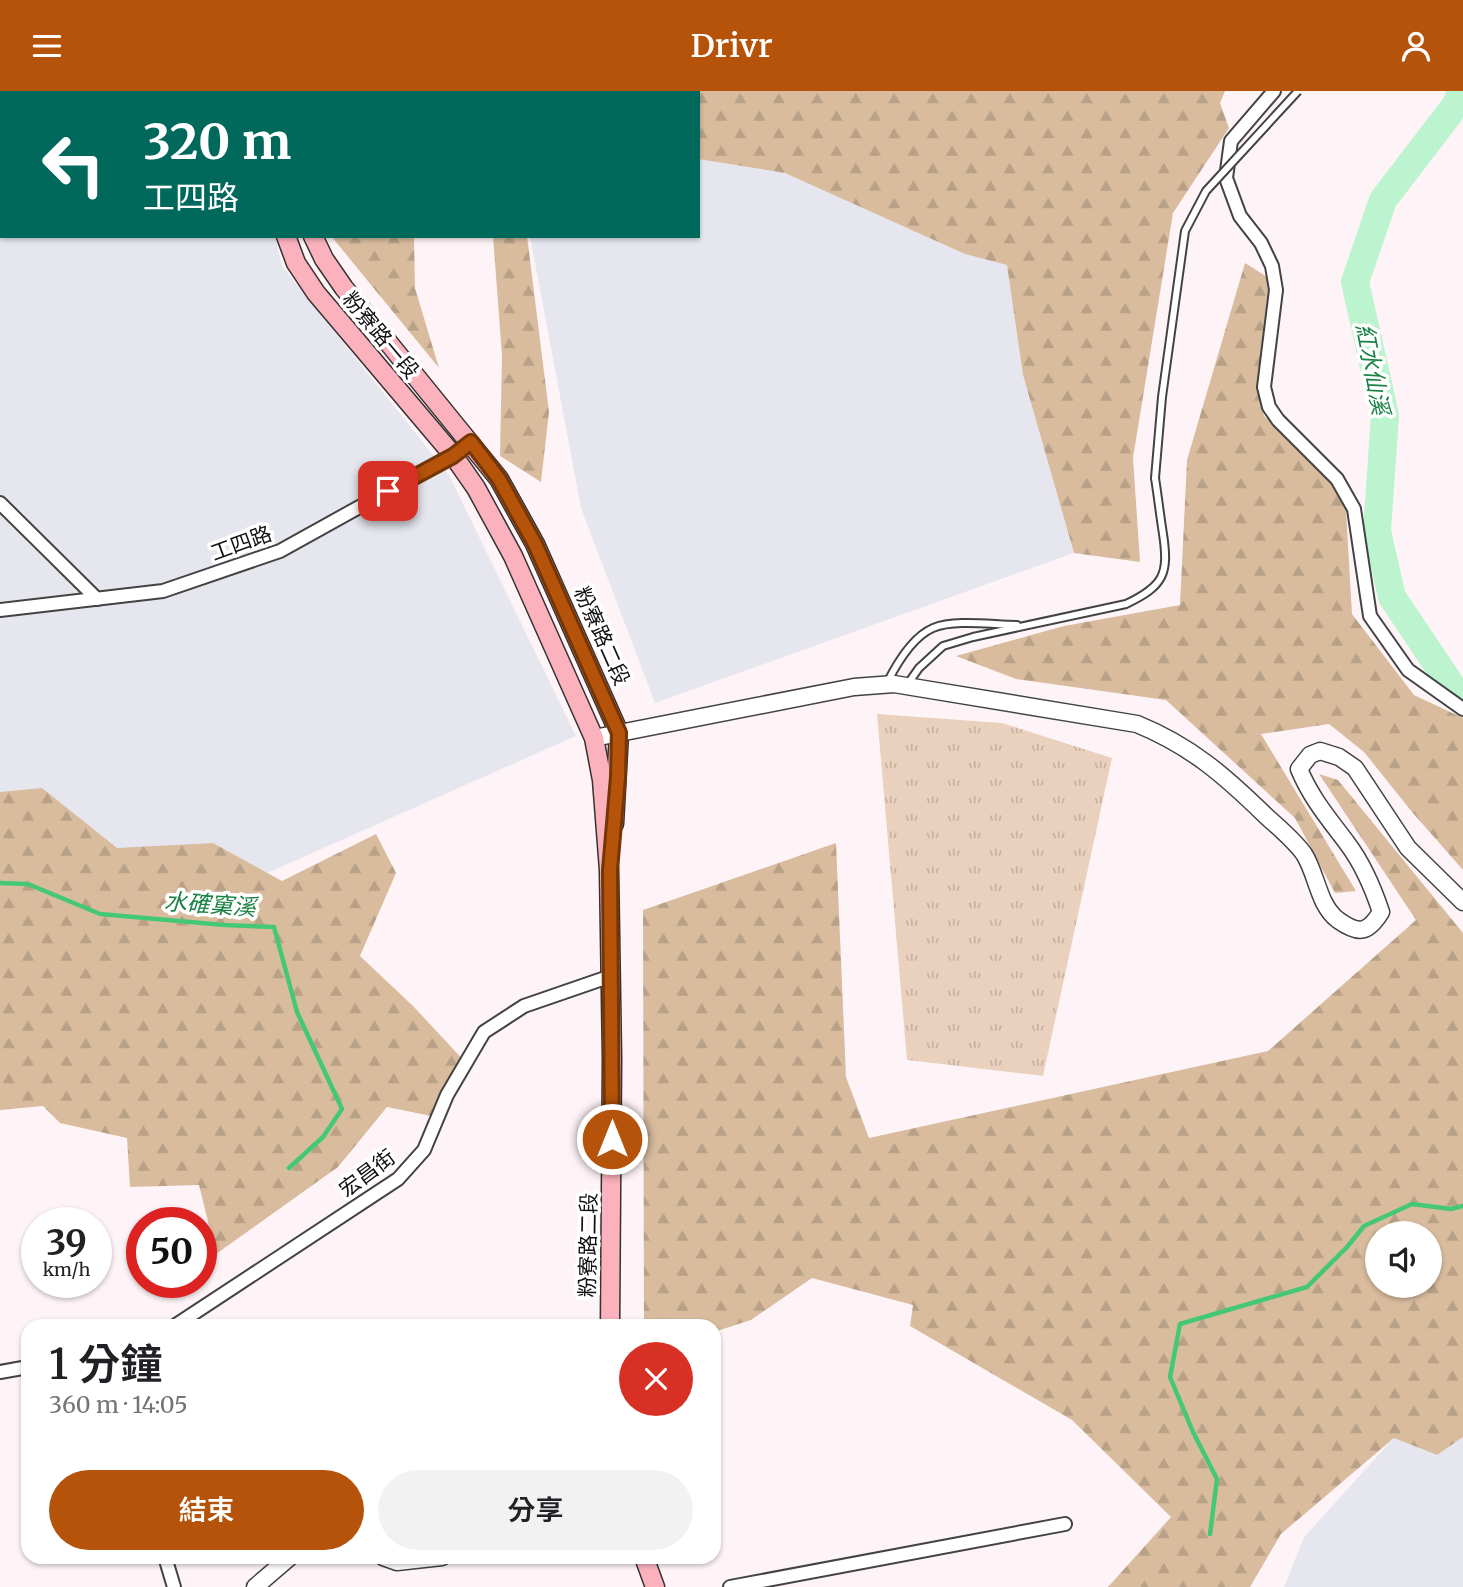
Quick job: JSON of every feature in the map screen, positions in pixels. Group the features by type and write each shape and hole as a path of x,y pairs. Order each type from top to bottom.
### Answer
{"main road":[{"name":"粉寮路一段","path":"287,238 296,263 316,293 453,456"},
{"name":"粉寮路一段","path":"314,238 324,259 344,288 471,442"},
{"name":"粉寮路二段","path":"471,442 499,479 535,544 619,733 610,870"},
{"name":"粉寮路二段","path":"453,456 476,488 513,556 594,738 602,780 610,870 610,1319"},
{"path":"647,1564 655,1587"}],"street":[{"path":"1274,91 1231,141 1226,178 1240,216 1261,243 1272,266 1276,290 1264,387 1269,407 1278,420 1337,479 1354,509 1370,616 1408,670 1463,709"},
{"name":"工四路","path":"0,610 163,591 280,551 453,456 471,442"},
{"path":"0,503 97,599"},
{"path":"594,738 854,687 887,685 1136,724 1167,736 1221,773 1304,854 1324,901 1336,918 1363,930 1372,926 1381,912 1374,891 1348,844 1307,788 1299,769 1310,755 1320,751 1339,757 1355,768 1408,848 1463,902"},
{"name":"宏昌街","path":"185,1319 398,1179 424,1150 447,1095 484,1032 524,1006 611,977"},
{"path":"0,1372 21,1368"},
{"path":"730,1587 1065,1524"},
{"path":"168,1564 174,1587"},
{"path":"255,1587 282,1564"}],"lane":[{"path":"906,686 919,668 943,646 1126,604 1141,597 1157,584 1166,568 1166,553 1155,478 1162,397 1185,231 1206,191 1298,91"},
{"path":"887,685 915,641 933,628 963,624 1033,624"}],"shaded area":[{"path":"700,159 785,172 965,254 1008,265 1023,375 1074,553 655,703 581,508 530,238 700,238"},
{"path":"0,238 275,238 282,266 449,475 576,736 211,898 0,858"},
{"path":"1463,1437 1463,1587 1284,1587 1304,1537 1394,1438 1437,1455"}],"green space":[{"path":"700,91 1225,91 1220,103 1229,128 1173,213 1133,458 1140,562 1074,553 1023,375 1007,265 965,254 785,173 700,159"},
{"path":"333,238 414,238 415,288 439,368"},
{"path":"493,238 527,238 549,412 541,482 500,456 502,356"},
{"path":"1245,263 1277,283 1258,390 1264,416 1345,493 1352,614 1414,695 1463,718 1463,870 1364,752 1329,724 1261,734 1356,891 1335,893 1295,818 1166,700 1016,679 956,656 1064,626 1180,605 1187,460"},
{"path":"877,714 1002,723 1112,758 1043,1076 907,1060"},
{"path":"1319,774 1338,780 1463,933 1463,1437 1437,1455 1394,1438 1281,1534 1250,1587 1108,1587 1171,1517 1072,1420 910,1326 913,1305 812,1278 751,1320 721,1330 721,1319 644,1319 643,910 836,843 846,1077 869,1138 1268,1051 1416,920"},
{"path":"42,788 117,848 213,843 282,881 376,834 396,873 360,956 413,1006 469,1066 436,1117 387,1107 338,1167 217,1253 217,1207 204,1207 199,1185 130,1187 127,1138 60,1123 43,1106 0,1110 0,792"}],"waterway":[{"name":"紅水仙溪","path":"1460,91 1458,102 1383,200 1355,282 1385,415 1377,531 1392,597 1455,691 1463,692"},
{"name":"水確窠溪","path":"0,883 28,884 100,914 274,927 297,1012 342,1109 323,1137 289,1168"},
{"path":"1210,1534 1217,1479 1193,1432 1170,1377 1180,1324 1307,1287 1364,1226 1412,1204 1451,1209 1463,1206"}],"route":[{"path":"388,491 453,456 471,442 499,479 535,544 619,733 610,870 612,1139"}]}
